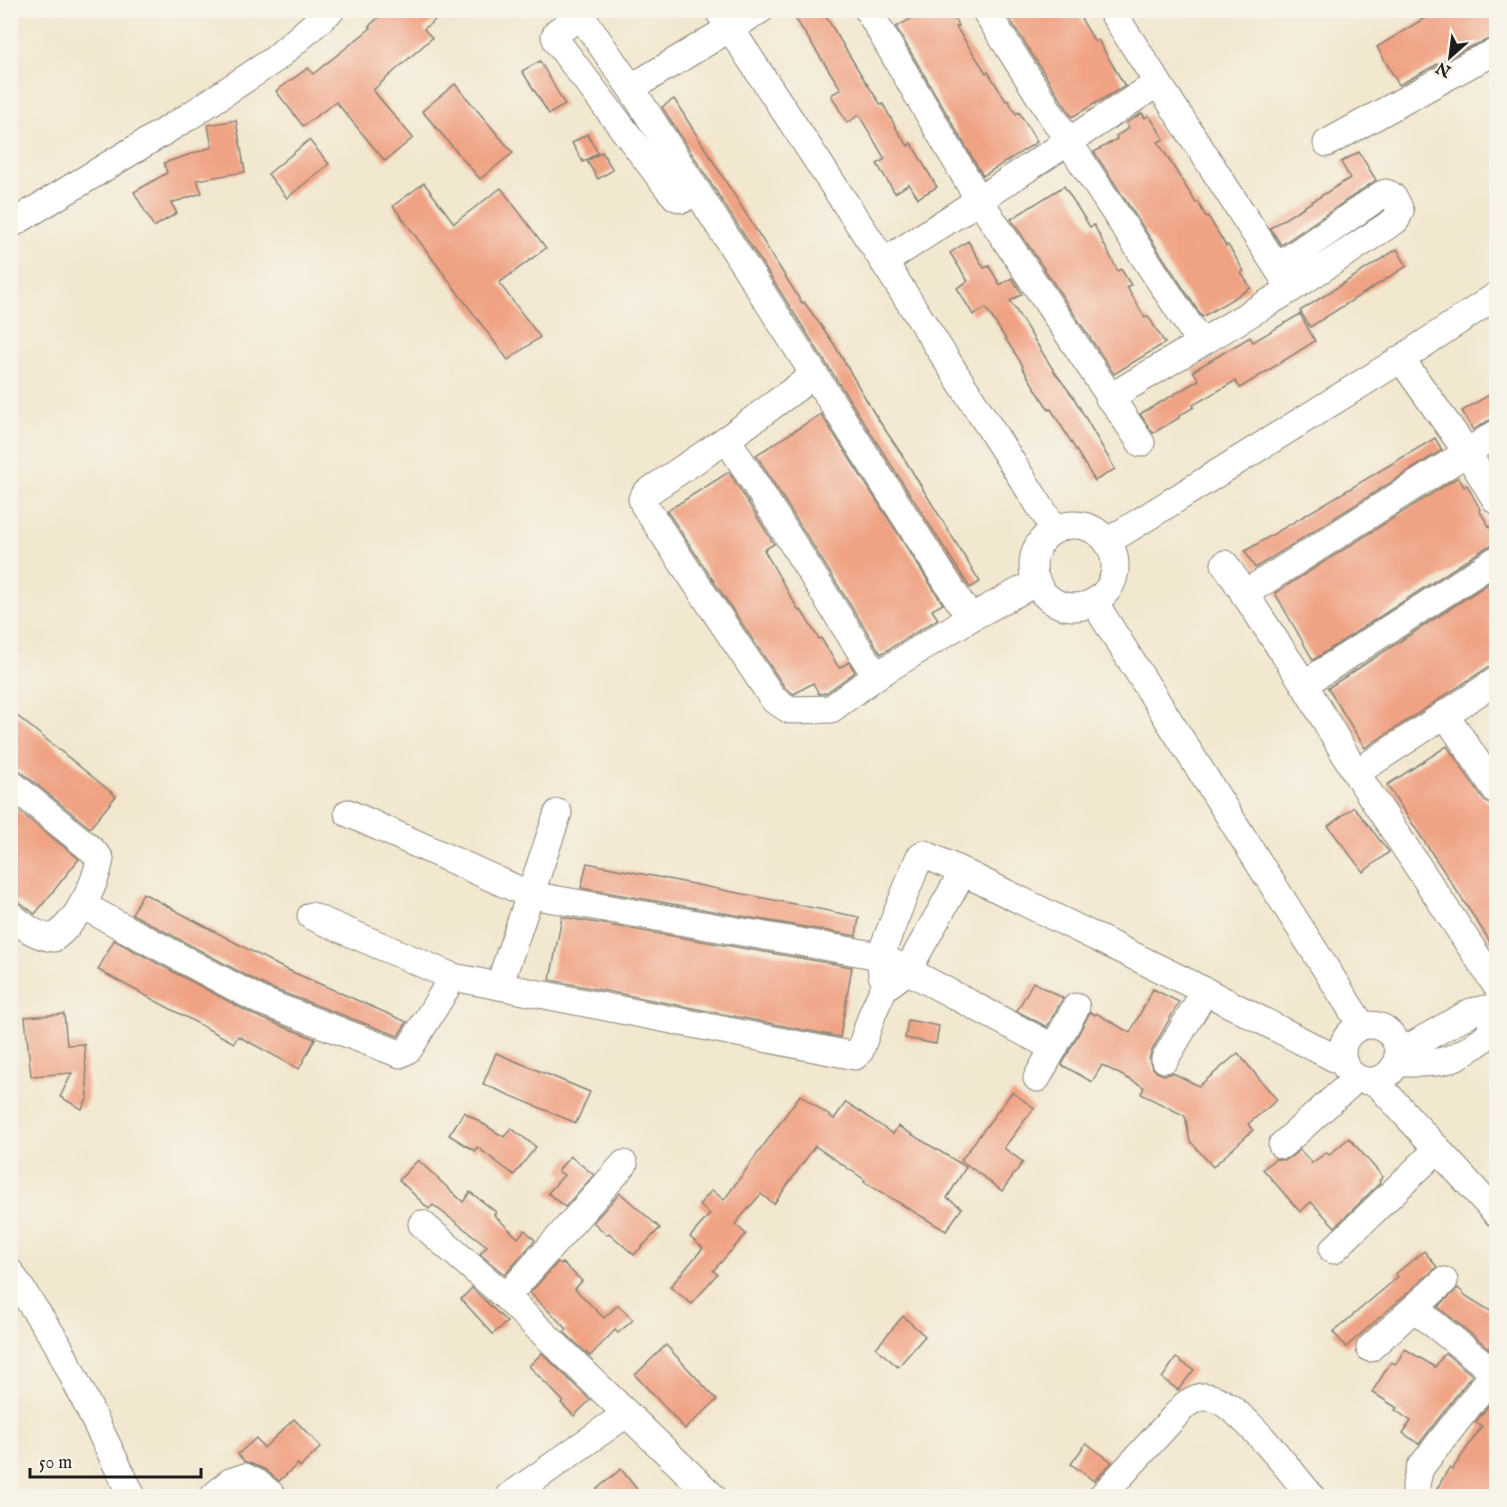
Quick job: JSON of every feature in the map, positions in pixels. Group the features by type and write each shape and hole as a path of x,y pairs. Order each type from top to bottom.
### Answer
{"street":[{"path":"10,225 188,117 275,58 331,10"},
{"path":"631,88 724,20 760,10"},
{"path":"985,10 1200,342"},
{"path":"1109,398 1200,342 1284,278 1111,10"},
{"path":"868,11 979,200 1141,443"},
{"path":"695,189 683,199 672,193 557,42 555,36 557,32 579,13 631,88 970,618"},
{"path":"724,20 884,262 1055,530"},
{"path":"1327,143 1472,63 1497,52"},
{"path":"884,262 1158,83"},
{"path":"1107,542 1497,296"},
{"path":"1401,358 1467,452 1497,500"},
{"path":"814,375 727,439 645,494 642,499 644,506 774,700 790,710 831,709 876,676 970,618 1037,582"},
{"path":"1244,594 1497,434"},
{"path":"727,439 876,676"},
{"path":"1077,525 1089,528 1099,533 1113,552 1114,575 1110,586 1094,602 1083,606 1060,604 1050,598 1037,582 1034,557 1038,546 1055,530 1077,525"},
{"path":"1304,684 1497,560"},
{"path":"1225,564 1304,684 1356,772 1497,985"},
{"path":"1094,602 1362,1026"},
{"path":"1356,772 1497,681"},
{"path":"1445,714 1493,773"},
{"path":"10,783 92,849 100,859 82,905 65,929 54,938 32,933 10,915"},
{"path":"348,813 530,895 880,956 1054,1048"},
{"path":"499,986 558,813"},
{"path":"885,988 880,956 919,858 924,855 1205,990 1359,1074 1384,1077 1398,1058 1471,1012 1497,1007"},
{"path":"311,915 453,977 855,1056 860,1050 873,1012 885,988 907,971 963,872"},
{"path":"82,905 261,1001 400,1054 409,1049 453,977"},
{"path":"1165,1059 1205,990"},
{"path":"1037,1077 1076,1007"},
{"path":"1398,1058 1427,1063 1457,1058 1490,1034 1497,1021"},
{"path":"1398,1058 1397,1044 1392,1035 1375,1026 1362,1026 1349,1035 1342,1053 1359,1074 1438,1149 1497,1213"},
{"path":"1282,1145 1359,1074"},
{"path":"1333,1250 1438,1149"},
{"path":"506,1297 624,1164"},
{"path":"422,1224 506,1297 712,1497"},
{"path":"10,1272 57,1343 132,1497"},
{"path":"1370,1348 1444,1281"},
{"path":"1415,1309 1495,1373 1420,1468 1416,1497"},
{"path":"1102,1497 1185,1406 1194,1399 1208,1397 1222,1403 1245,1419 1311,1497"},
{"path":"510,1497 626,1414"},
{"path":"214,1497 230,1482 245,1477 257,1483 273,1497"}],"building":[{"path":"387,10 447,10 424,29 432,38 373,90 413,138 385,161 336,102 303,126 276,91 308,68 313,74 371,28 369,26"},
{"path":"807,10 822,10 862,76 881,105 883,104 899,133 908,146 911,143 937,187 918,198 909,184 895,193 877,164 885,159 859,115 847,123 831,95 841,89 795,18"},
{"path":"926,10 949,10 959,26 956,27 986,73 988,72 1016,114 1019,112 1037,142 983,176 896,27"},
{"path":"1004,10 1076,10 1095,42 1098,40 1125,86 1072,117"},
{"path":"1438,10 1486,10 1497,27 1497,36 1465,49 1399,85 1377,47"},
{"path":"540,61 565,105 549,114 522,71"},
{"path":"455,84 513,153 480,179 422,111"},
{"path":"674,99 802,303 804,302 834,344 874,413 980,582 970,588 662,107"},
{"path":"1142,113 1145,118 1149,115 1164,139 1158,142 1196,203 1198,202 1206,217 1208,216 1226,246 1228,245 1244,271 1241,273 1251,288 1202,317 1094,152 1117,139 1116,136 1129,128 1126,123"},
{"path":"236,120 245,172 197,180 202,193 171,203 177,213 154,227 134,192 167,173 164,163 212,147 208,125"},
{"path":"587,134 598,153 583,162 572,143"},
{"path":"309,140 329,164 287,198 268,174"},
{"path":"602,152 613,170 598,179 587,161"},
{"path":"1359,152 1376,180 1281,245 1270,228 1350,178 1341,162"},
{"path":"424,183 454,223 501,188 546,248 499,283 540,337 508,360 393,206"},
{"path":"1064,186 1090,227 1094,225 1118,271 1121,269 1131,285 1127,287 1145,318 1148,316 1165,343 1114,374 1011,219"},
{"path":"968,241 984,268 989,266 1000,285 1012,278 1022,294 1010,301 1054,371 1074,398 1115,469 1095,481 986,308 973,315 957,288 968,281 950,253"},
{"path":"1397,249 1407,266 1310,327 1300,311"},
{"path":"1300,314 1315,341 1240,388 1235,381 1193,405 1194,407 1179,418 1153,433 1140,414 1199,380 1193,371 1250,337 1253,342"},
{"path":"1497,390 1497,418 1473,430 1462,411"},
{"path":"821,414 943,604 932,610 938,619 881,654 756,455"},
{"path":"1435,438 1442,450 1255,568 1245,551"},
{"path":"729,472 774,544 764,550 799,611 801,610 819,639 821,638 839,668 849,662 855,672 826,693 819,694 813,683 794,694 785,688 667,511"},
{"path":"1458,477 1464,487 1467,485 1497,539 1497,544 1487,547 1313,660 1275,593"},
{"path":"1497,578 1497,665 1487,668 1365,748 1328,688"},
{"path":"10,710 116,796 90,828 20,771 10,768"},
{"path":"1447,746 1483,799 1497,813 1497,952 1387,785"},
{"path":"10,804 79,859 35,914 19,902 10,900"},
{"path":"1354,807 1389,852 1363,872 1328,826"},
{"path":"587,863 859,917 856,936 581,888"},
{"path":"143,893 281,967 407,1022 398,1036 268,987 132,914"},
{"path":"562,917 852,967 840,1037 550,980"},
{"path":"114,940 254,1015 315,1039 299,1069 238,1036 234,1043 98,970"},
{"path":"1033,982 1063,998 1047,1027 1017,1011"},
{"path":"1153,989 1179,1002 1151,1052 1149,1060 1157,1072 1164,1075 1173,1073 1199,1086 1238,1053 1277,1100 1248,1124 1253,1130 1213,1167 1190,1141 1185,1116 1141,1094 1144,1087 1102,1065 1092,1082 1062,1065 1090,1012 1095,1015 1096,1013 1130,1033"},
{"path":"64,1014 67,1045 84,1044 88,1097 82,1109 60,1097 72,1073 31,1076 25,1017"},
{"path":"908,1020 939,1026 936,1044 905,1038"},
{"path":"496,1053 590,1092 576,1123 483,1084"},
{"path":"1012,1092 1034,1108 1004,1148 1023,1162 1002,1191 961,1160"},
{"path":"800,1095 834,1119 846,1102 893,1134 898,1126 966,1167 947,1198 962,1208 946,1231 864,1182 865,1180 815,1146 774,1204 761,1194 735,1224 746,1234 713,1271 717,1274 692,1304 670,1287 703,1248 690,1237 710,1214 699,1205 712,1190 724,1200"},
{"path":"464,1112 504,1137 511,1128 536,1147 514,1175 477,1147 475,1151 449,1135"},
{"path":"1349,1138 1383,1177 1380,1183 1335,1227 1311,1202 1300,1212 1263,1169 1275,1159 1286,1160 1300,1150 1312,1163 1327,1152 1329,1155"},
{"path":"570,1156 594,1175 565,1207 548,1193 564,1175 558,1171"},
{"path":"418,1160 463,1202 470,1192 496,1212 494,1215 518,1238 525,1230 535,1240 505,1275 480,1254 487,1246 433,1205 429,1209 399,1180"},
{"path":"620,1193 660,1228 634,1255 593,1222"},
{"path":"1424,1251 1437,1267 1346,1347 1333,1332 1398,1277 1395,1274"},
{"path":"558,1262 563,1263 582,1281 575,1289 604,1318 618,1305 633,1320 618,1333 615,1330 590,1356 564,1332 567,1329 530,1293"},
{"path":"472,1288 507,1322 493,1334 461,1299"},
{"path":"1458,1288 1466,1296 1497,1315 1496,1354 1438,1307"},
{"path":"903,1316 925,1336 898,1367 876,1348"},
{"path":"666,1345 717,1400 685,1429 635,1375"},
{"path":"1405,1349 1435,1367 1445,1353 1472,1375 1419,1444 1403,1433 1411,1421 1395,1410 1397,1408 1372,1392 1391,1362 1396,1364"},
{"path":"542,1353 590,1400 574,1416 561,1403 563,1401 529,1366"},
{"path":"1176,1358 1194,1370 1178,1390 1162,1378"},
{"path":"1492,1401 1497,1404 1497,1496 1432,1497 1449,1468 1452,1470 1482,1426 1476,1422"},
{"path":"294,1419 321,1447 300,1467 298,1464 279,1481 264,1469 244,1461 238,1454 256,1438 264,1448"},
{"path":"1086,1443 1112,1462 1094,1481 1071,1464"},
{"path":"621,1469 643,1497 587,1497"}]}
